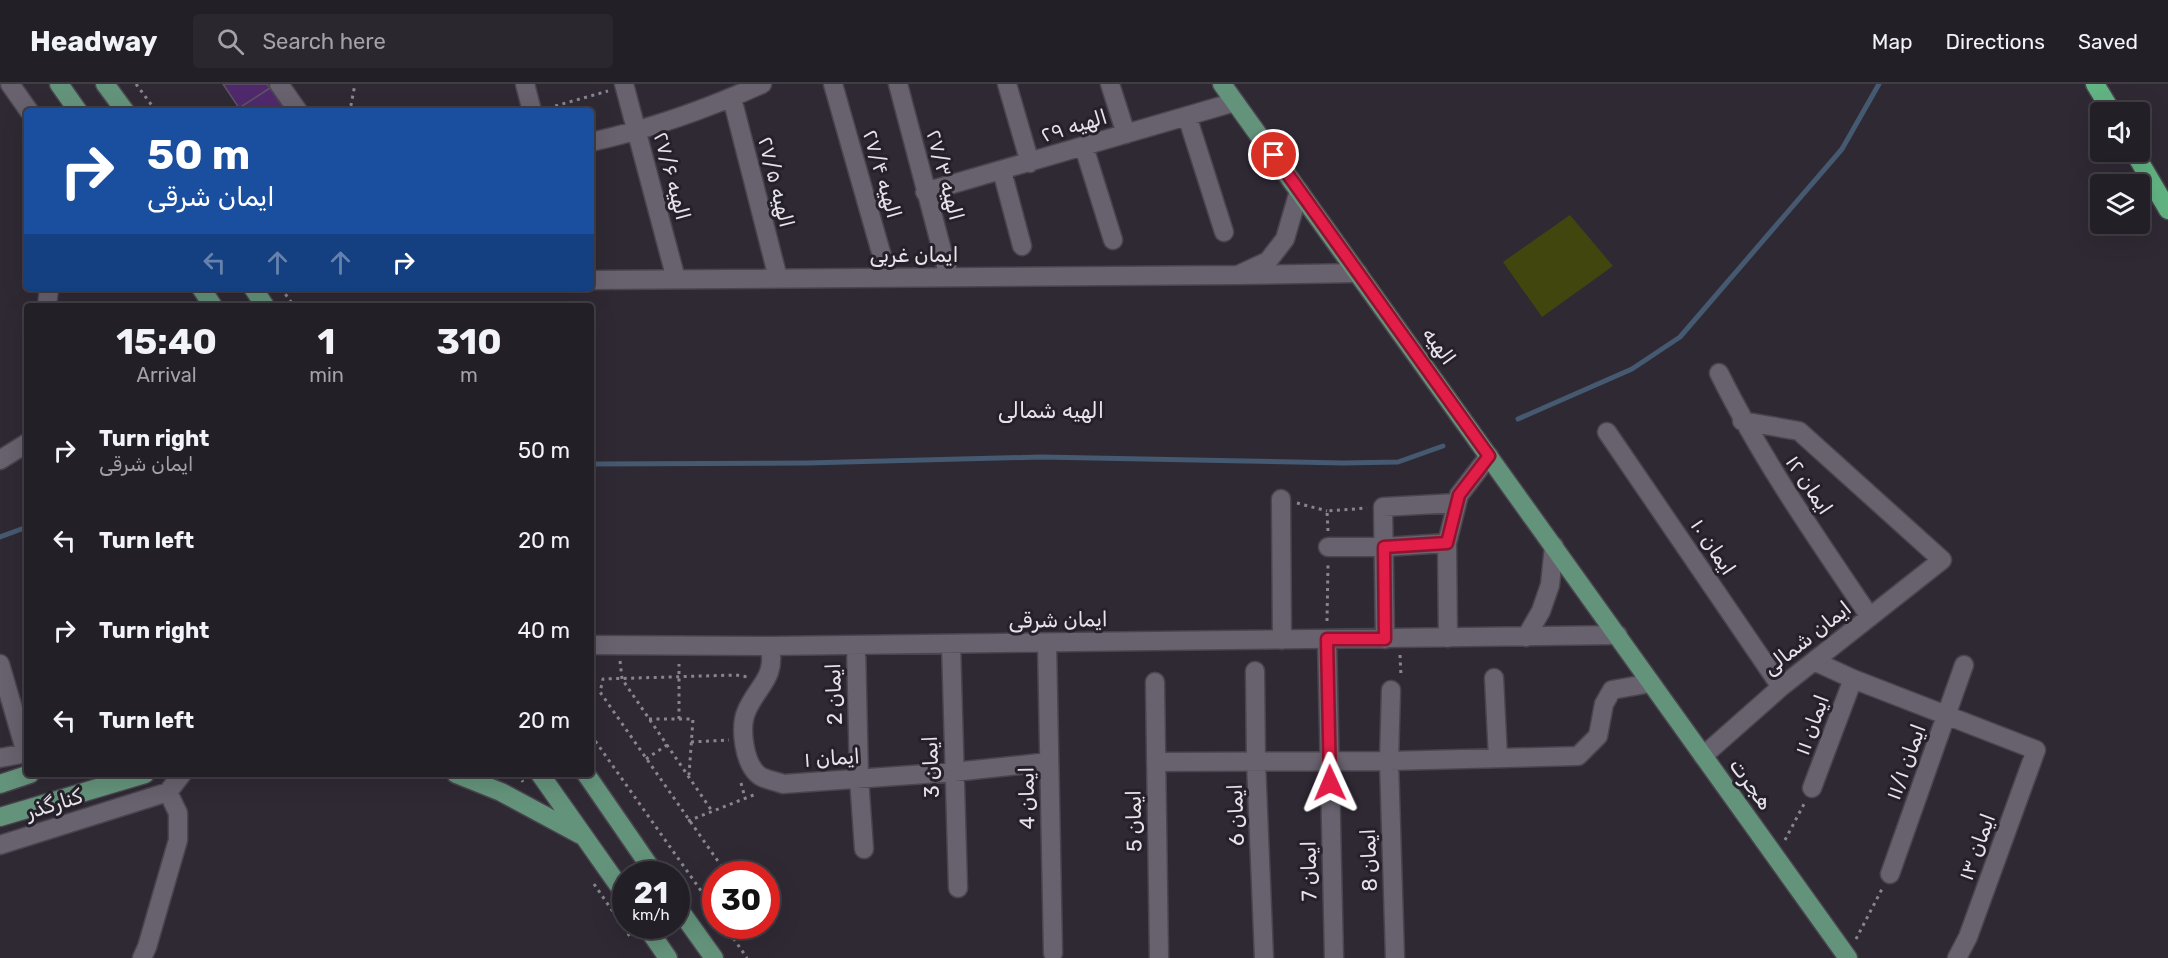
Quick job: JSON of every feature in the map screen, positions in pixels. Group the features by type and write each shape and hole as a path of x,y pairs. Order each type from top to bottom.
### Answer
{"highway":[{"path":"2095,84 2106,102"},
{"path":"2140,162 2168,210"}],"main road":[{"path":"59,84 76,108"},
{"path":"105,84 123,108"},
{"name":"الهیه","path":"1222,84 1618,636"},
{"name":"هجرت","path":"1618,636 1847,957"},
{"path":"0,784 24,776"},
{"path":"0,817 135,777"},
{"path":"464,777 501,792 584,837"},
{"path":"542,777 612,876"},
{"path":"588,777 647,861"},
{"path":"690,925 714,958"},
{"path":"655,939 668,958"}],"street":[{"path":"10,84 27,108"},
{"path":"279,84 296,108"},
{"path":"525,84 539,108"},
{"path":"594,141 637,132 732,98 762,84"},
{"name":"الهیه ۲۷/۴","path":"833,84 888,277"},
{"name":"الهیه ۲۷/۳","path":"898,84 949,277"},
{"path":"1007,84 1030,163"},
{"path":"1110,84 1126,134"},
{"name":"الهیه ۲۷/۶","path":"625,85 676,279"},
{"name":"الهیه ۲۷/۵","path":"732,98 778,278"},
{"name":"الهیه ۲۹","path":"925,192 1235,102"},
{"path":"1187,116 1224,232"},
{"path":"1084,147 1113,240"},
{"path":"1002,171 1022,246"},
{"path":"1238,275 1268,261 1285,240 1299,191"},
{"name":"ایمان غربی","path":"594,280 1358,273"},
{"name":"ایمان ۱۲","path":"1719,373 1742,421 1765,459 1870,617"},
{"name":"ایمان شمالی","path":"1703,756 1780,687 1942,560 1799,431 1742,421"},
{"name":"ایمان ۱۰","path":"1607,432 1780,687"},
{"path":"0,460 24,445"},
{"path":"1448,638 1447,543 1456,503 1459,495 1489,456"},
{"path":"1281,499 1282,640"},
{"path":"1392,638 1383,507 1456,503"},
{"path":"1328,546 1384,547 1447,543"},
{"path":"1526,637 1541,611 1550,585 1554,546"},
{"name":"ایمان شرقی","path":"594,646 619,654 680,646 1618,636"},
{"name":"ایمان 7","path":"1327,639 1334,958"},
{"name":"ایمان 4","path":"1047,643 1053,953"},
{"name":"ایمان 3","path":"951,644 958,888"},
{"name":"ایمان 2","path":"856,645 859,778 864,849"},
{"name":"ایمان ۱","path":"770,646 773,663 746,712 743,741 750,763 760,776 783,784 954,772 1049,762"},
{"path":"1814,661 1853,679 1947,715"},
{"path":"0,664 24,746"},
{"name":"ایمان ۱۱/۱","path":"1890,874 1964,665"},
{"name":"ایمان 6","path":"1255,671 1256,762 1264,958"},
{"path":"1494,678 1498,758"},
{"name":"ایمان ۱۱","path":"1812,788 1853,679"},
{"name":"ایمان 5","path":"1155,682 1159,958"},
{"path":"1156,762 1330,762 1578,756 1598,736 1604,704 1612,690 1651,683"},
{"name":"ایمان 8","path":"1391,690 1389,761 1395,958"},
{"name":"ایمان ۱۳","path":"1947,715 2036,750 1968,937 1957,958"},
{"path":"0,758 24,753"},
{"path":"142,958 178,840 178,813 168,792 180,777"},
{"name":"کنارگذر","path":"0,845 168,792"}],"path":[{"path":"136,84 154,108"},
{"path":"348,108 351,105 355,84"},
{"path":"547,108 625,85"},
{"path":"1281,499 1327,511"},
{"path":"1391,690 1401,679 1392,638"},
{"path":"679,719 680,646"},
{"path":"611,663 619,654"},
{"path":"619,654 622,679 712,812"},
{"path":"718,861 600,692 603,679 736,675 753,678"},
{"path":"649,719 693,719 689,777"},
{"path":"594,739 702,893"},
{"path":"691,742 732,740"},
{"path":"646,759 667,746"},
{"path":"740,780 745,798"},
{"path":"688,821 783,784"},
{"path":"1776,858 1812,788"},
{"path":"1847,957 1890,874"},
{"path":"733,939 747,958"}],"green space":[{"path":"1570,215 1613,266 1542,317 1503,262"}],"building":[{"path":"223,84 267,84 270,88 239,108"},
{"path":"270,88 284,108 239,108"}],"waterway":[{"path":"1518,419 1632,369 1680,337 1842,149 1879,84"},
{"path":"594,464 807,463 1041,457 1398,462 1443,446"},
{"path":"0,537 24,528"}],"district":[{"name":"الهیه شمالی","path":"1051,410"}],"route":[{"path":"1274,155 1489,456 1459,495 1447,543 1384,547 1385,639 1327,639 1330,783"}]}
